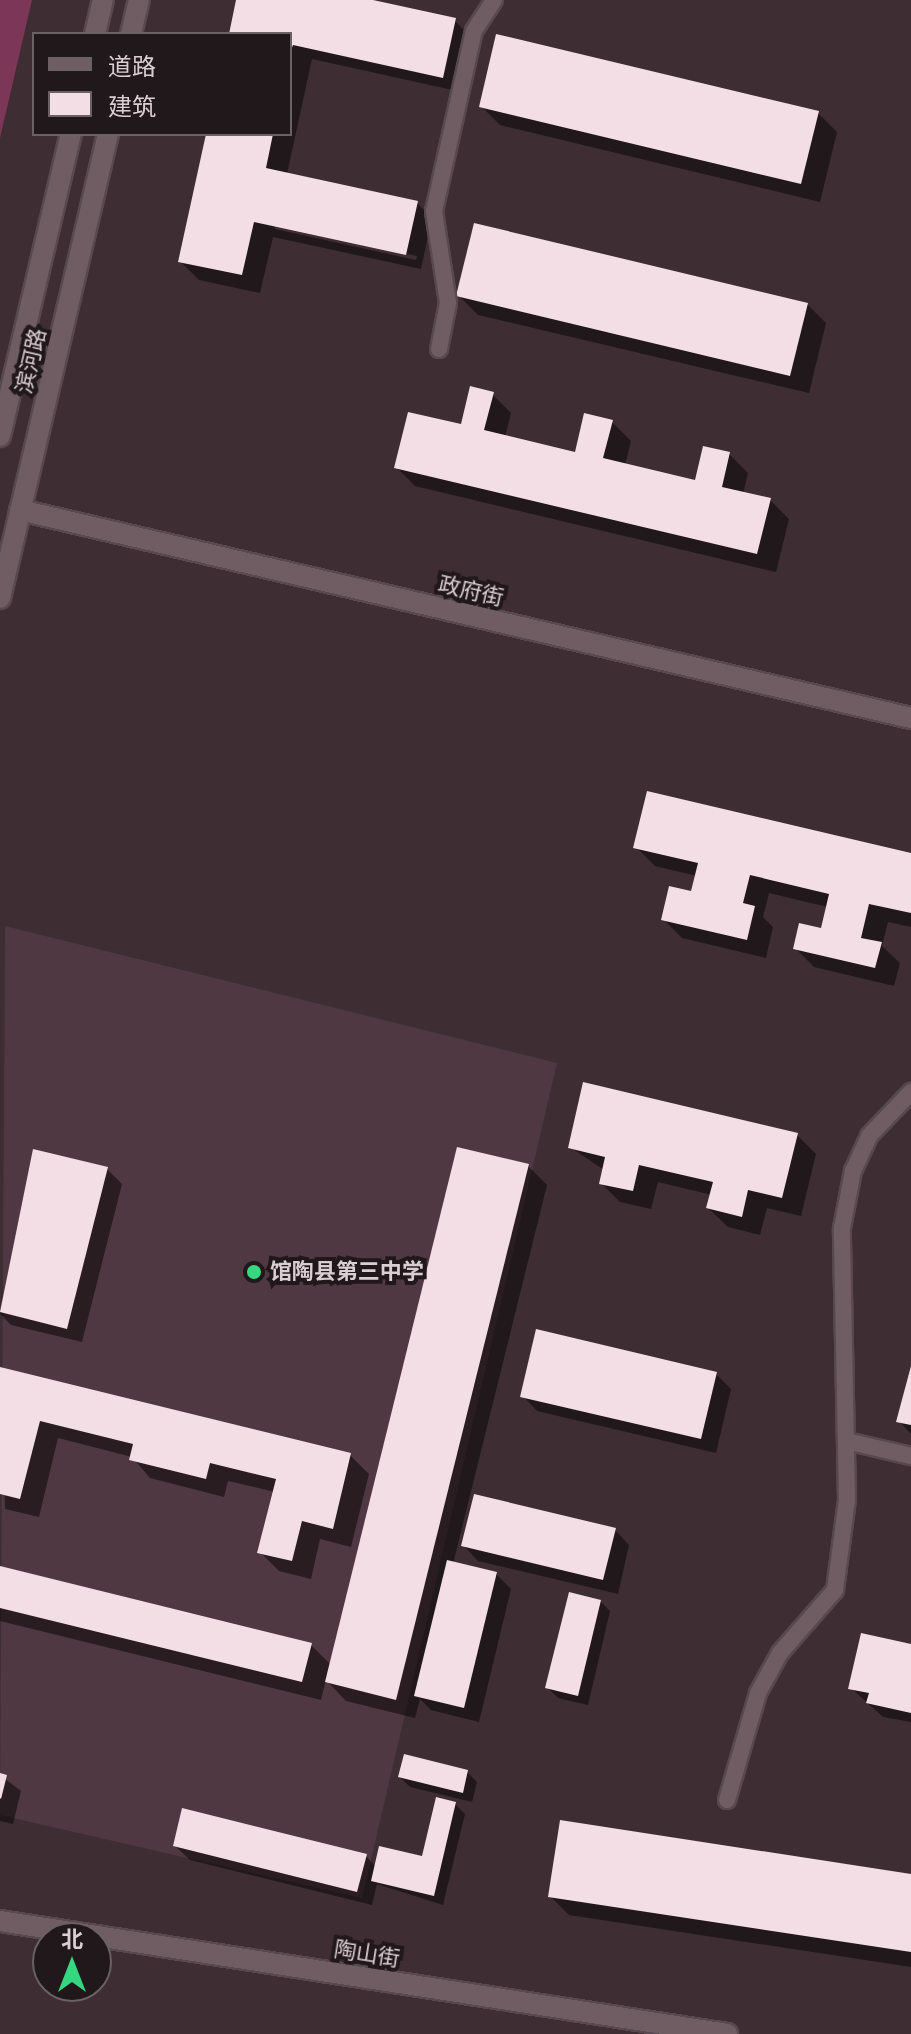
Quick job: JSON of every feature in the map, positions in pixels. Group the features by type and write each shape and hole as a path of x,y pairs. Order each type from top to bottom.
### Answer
{"street":[{"path":"95,32 103,0"},
{"path":"131,32 139,0"},
{"name":"滨河路","path":"0,436 71,136"},
{"name":"滨河路","path":"0,598 108,136"},
{"name":"政府街","path":"20,510 911,718"},
{"name":"陶山街","path":"0,1921 727,2034"}],"lane":[{"path":"439,349 448,303 434,211 474,31 494,0"},
{"path":"727,1800 758,1693 780,1653 835,1590 847,1441 842,1228 853,1171 869,1136 911,1092"},
{"path":"847,1441 911,1456"}],"shaded area":[{"path":"0,0 32,0 0,138"},
{"name":"馆陶县第三中学","path":"5,926 557,1063 362,1898 0,1815"}],"building":[{"path":"236,0 373,0 456,18 443,78 293,45 292,48 292,32 229,32"},
{"path":"496,34 819,111 801,184 479,107"},
{"path":"206,136 273,136 266,168 418,201 406,255 254,222 242,275 178,262"},
{"path":"474,223 808,303 790,376 456,296"},
{"path":"470,386 494,392 484,430 575,452 584,413 613,420 603,458 695,480 703,446 730,452 722,487 771,498 757,554 394,468 408,412 461,424"},
{"path":"647,791 911,853 911,913 869,904 861,938 882,942 875,968 793,949 799,923 821,928 829,894 750,875 743,903 755,906 747,940 661,920 669,886 691,891 698,863 633,848"},
{"path":"583,1082 798,1133 782,1198 748,1190 742,1217 706,1208 713,1182 639,1165 633,1191 599,1184 605,1157 568,1148"},
{"path":"457,1147 529,1164 396,1700 325,1682"},
{"path":"33,1149 108,1167 67,1329 0,1312"},
{"path":"536,1329 717,1372 701,1439 520,1397"},
{"path":"911,1366 911,1425 896,1422"},
{"path":"0,1367 351,1453 333,1529 302,1521 292,1561 257,1553 276,1479 210,1463 206,1479 129,1460 133,1444 40,1421 20,1499 0,1494"},
{"path":"474,1494 616,1528 603,1580 461,1546"},
{"path":"447,1560 497,1572 464,1708 414,1696"},
{"path":"0,1566 312,1643 302,1682 0,1608"},
{"path":"569,1592 601,1600 578,1696 545,1688"},
{"path":"861,1633 911,1644 911,1713 866,1703 869,1693 848,1689"},
{"path":"404,1754 468,1770 463,1793 398,1777"},
{"path":"0,1773 7,1775 1,1799 0,1798"},
{"path":"436,1797 456,1802 434,1896 371,1881 379,1846 422,1856"},
{"path":"182,1808 367,1854 357,1892 173,1846"},
{"path":"560,1820 911,1874 911,1952 548,1897"}],"place":[{"name":"馆陶县第三中学","path":"254,1272"}]}
